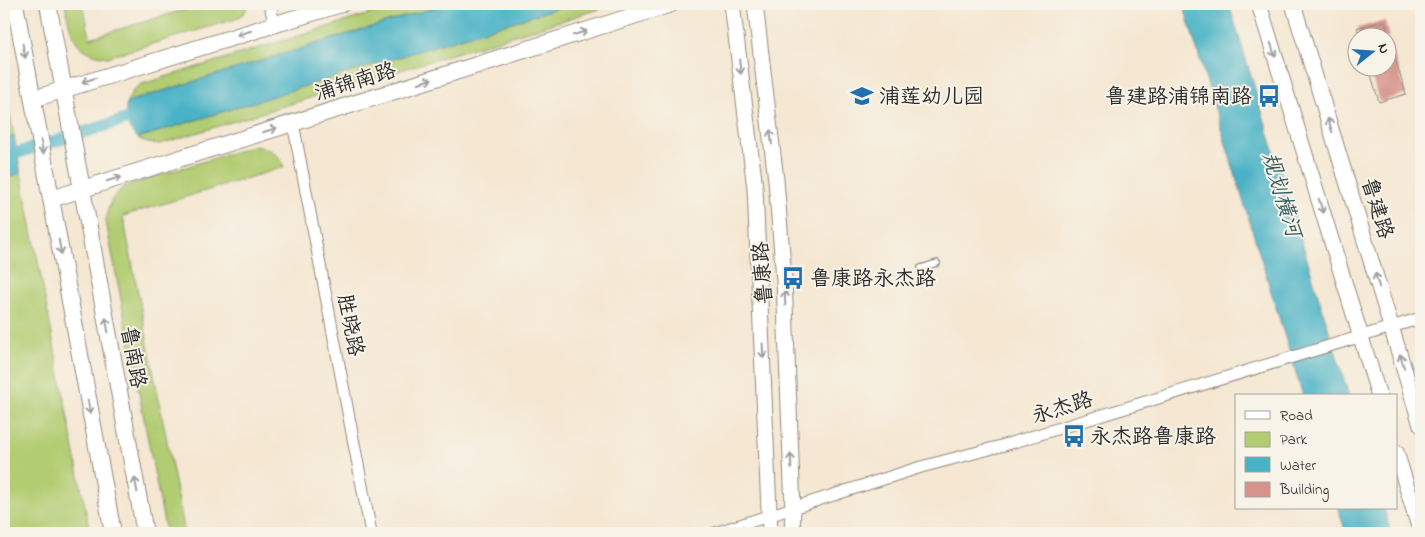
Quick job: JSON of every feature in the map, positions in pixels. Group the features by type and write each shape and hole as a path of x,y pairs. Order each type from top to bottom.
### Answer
{"main road":[{"path":"15,4 113,533"},
{"path":"48,4 64,88"},
{"path":"33,99 341,4"},
{"name":"浦锦南路","path":"51,199 671,4"},
{"name":"鲁南路","path":"64,88 145,533"}],"street":[{"path":"270,4 274,24"},
{"path":"1259,4 1378,394"},
{"name":"鲁建路","path":"1293,4 1421,424"},
{"name":"鲁康路","path":"755,7 776,180 784,279 793,510 792,533"},
{"name":"鲁康路","path":"733,11 755,188 771,516 770,533"},
{"name":"胜晓路","path":"293,123 371,533"},
{"name":"永杰路","path":"715,533 793,510 921,467 1000,446 1421,318"},
{"path":"1398,458 1421,533"}],"lane":[{"path":"921,268 936,263"}],"green space":[{"path":"65,4 83,4 90,38 203,4 249,4 244,13 236,19 108,57 87,51 76,40 69,24"},
{"path":"402,4 446,4 127,102 134,89 142,84"},
{"path":"570,4 616,4 160,144 147,143 138,138"},
{"path":"4,84 14,136 4,140"},
{"path":"253,146 264,148 276,154 284,167 123,216 185,533 166,533 106,222 108,211 111,202 125,186"},
{"path":"21,173 90,533 4,533 4,179"}],"water":[{"path":"446,4 570,4 138,138 128,126 126,117 127,102"},
{"name":"规划横河","path":"1183,4 1229,4 1348,394 1302,394"},
{"path":"14,136 21,173 4,179 4,140"},
{"path":"1339,510 1385,510 1391,533 1346,533"}],"building":[{"path":"1385,21 1387,28 1357,28"},
{"path":"1398,68 1406,94 1379,102 1372,78 1398,78"}],"waterway":[{"path":"4,157 143,114"}],"place":[{"name":"浦莲幼儿园","path":"862,96"},
{"name":"鲁建路浦锦南路","path":"1269,96"},
{"name":"鲁康路永杰路","path":"793,278"},
{"name":"永杰路鲁康路","path":"1074,436"}]}
